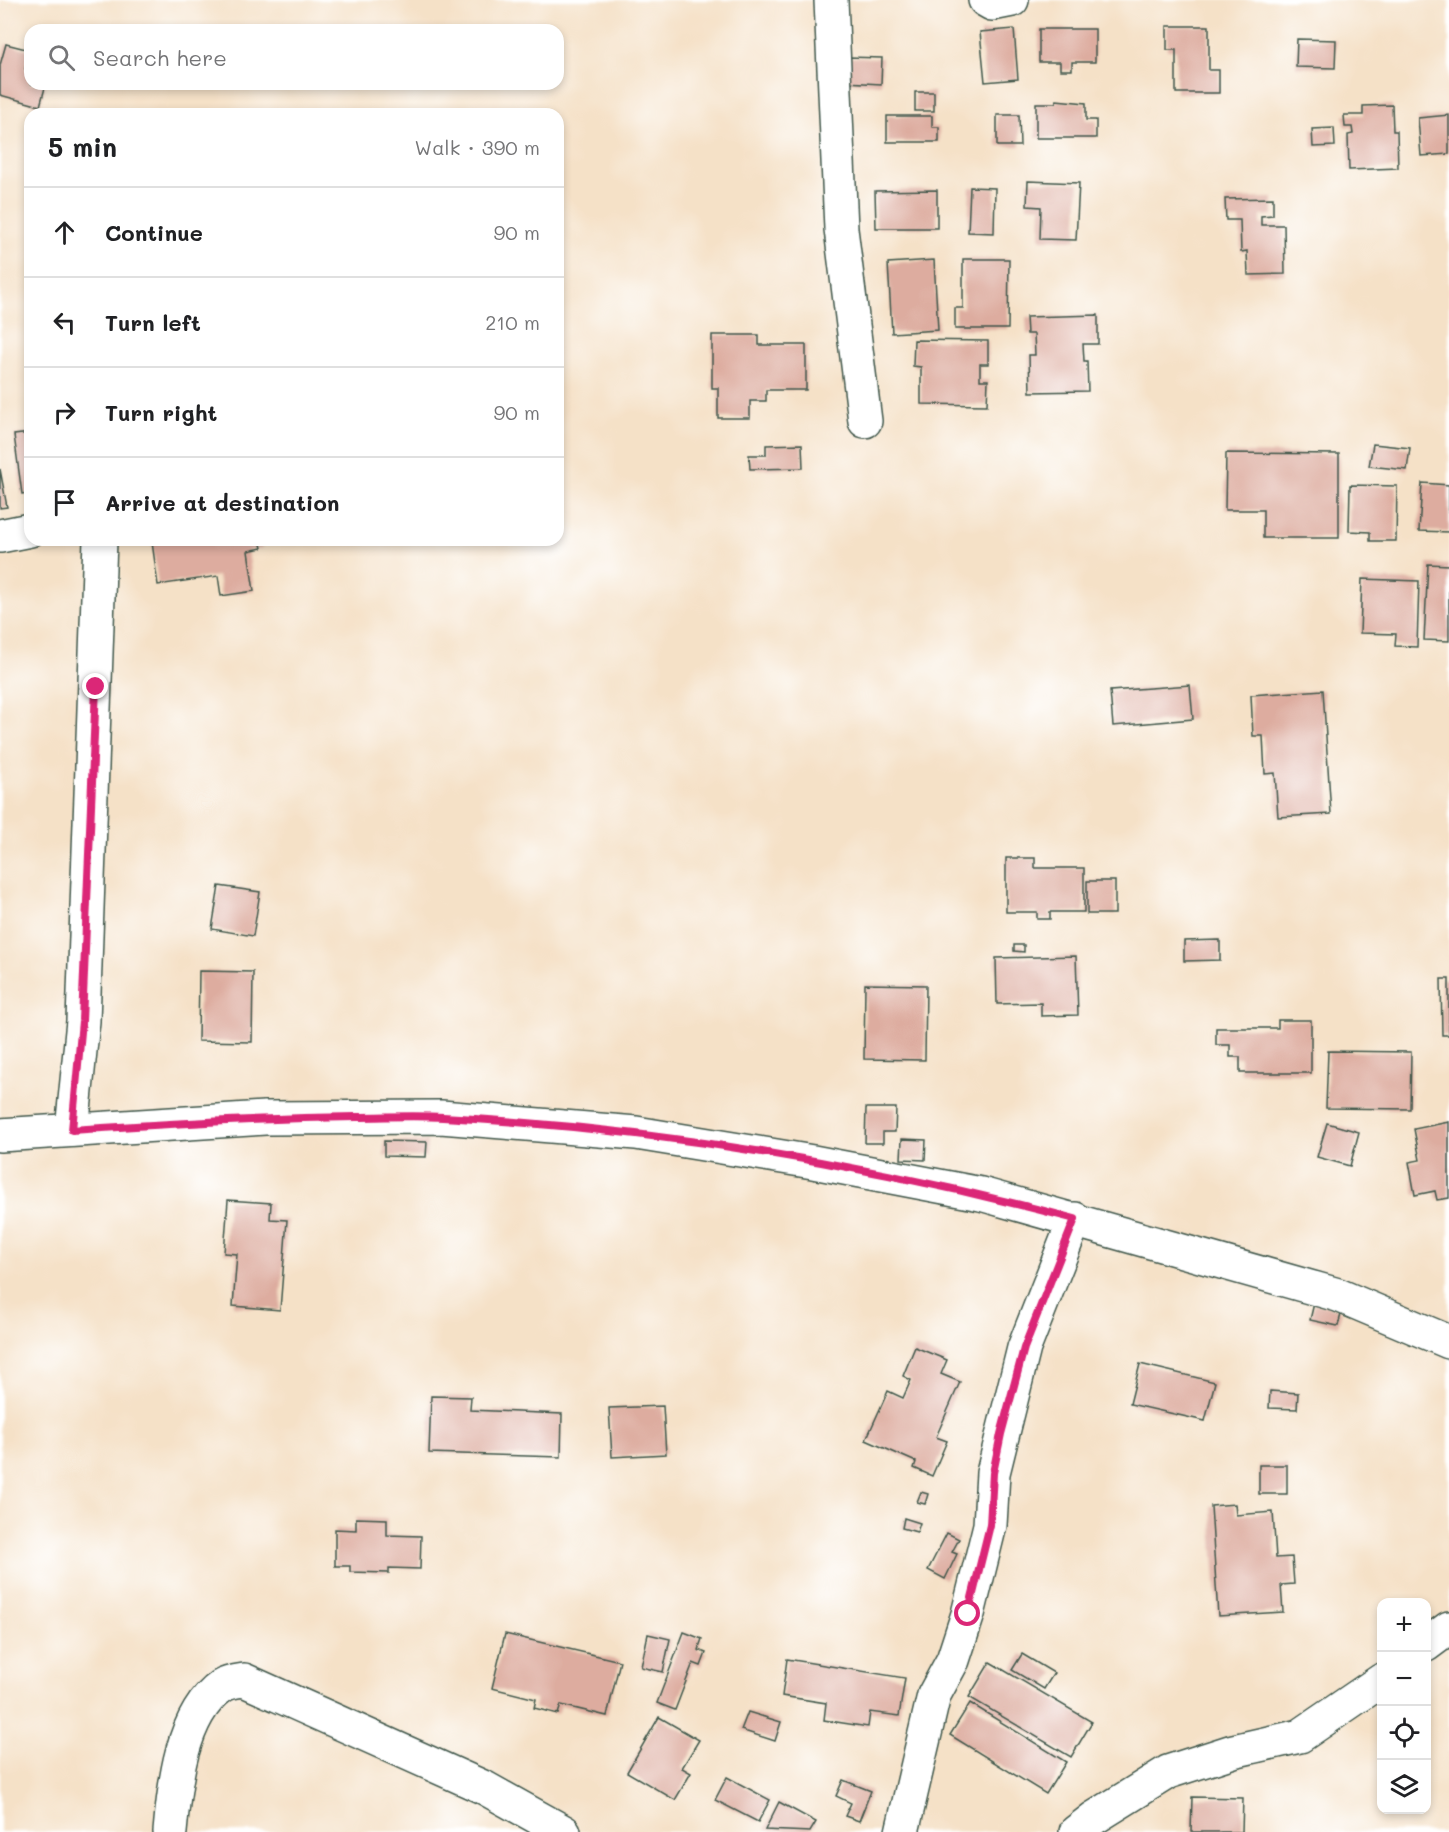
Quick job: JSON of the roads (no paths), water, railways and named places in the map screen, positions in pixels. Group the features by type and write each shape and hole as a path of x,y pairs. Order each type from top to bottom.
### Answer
{"street":[{"path":"831,0 841,229 865,421"},
{"path":"985,0 992,4 1012,0"},
{"path":"0,536 24,531"},
{"path":"72,1130 82,1021 100,546"},
{"path":"0,1135 265,1118 441,1117 624,1132 813,1162 970,1192 1075,1219 1338,1295 1449,1342"},
{"path":"902,1832 934,1695 953,1660 968,1614 990,1525 993,1473 999,1443 1024,1348 1075,1219"},
{"path":"1431,1641 1449,1628"},
{"path":"170,1832 174,1790 189,1731 208,1700 223,1685 244,1680 485,1788 564,1832"},
{"path":"1076,1832 1094,1818 1168,1772 1233,1751 1300,1736 1377,1683"}]}
